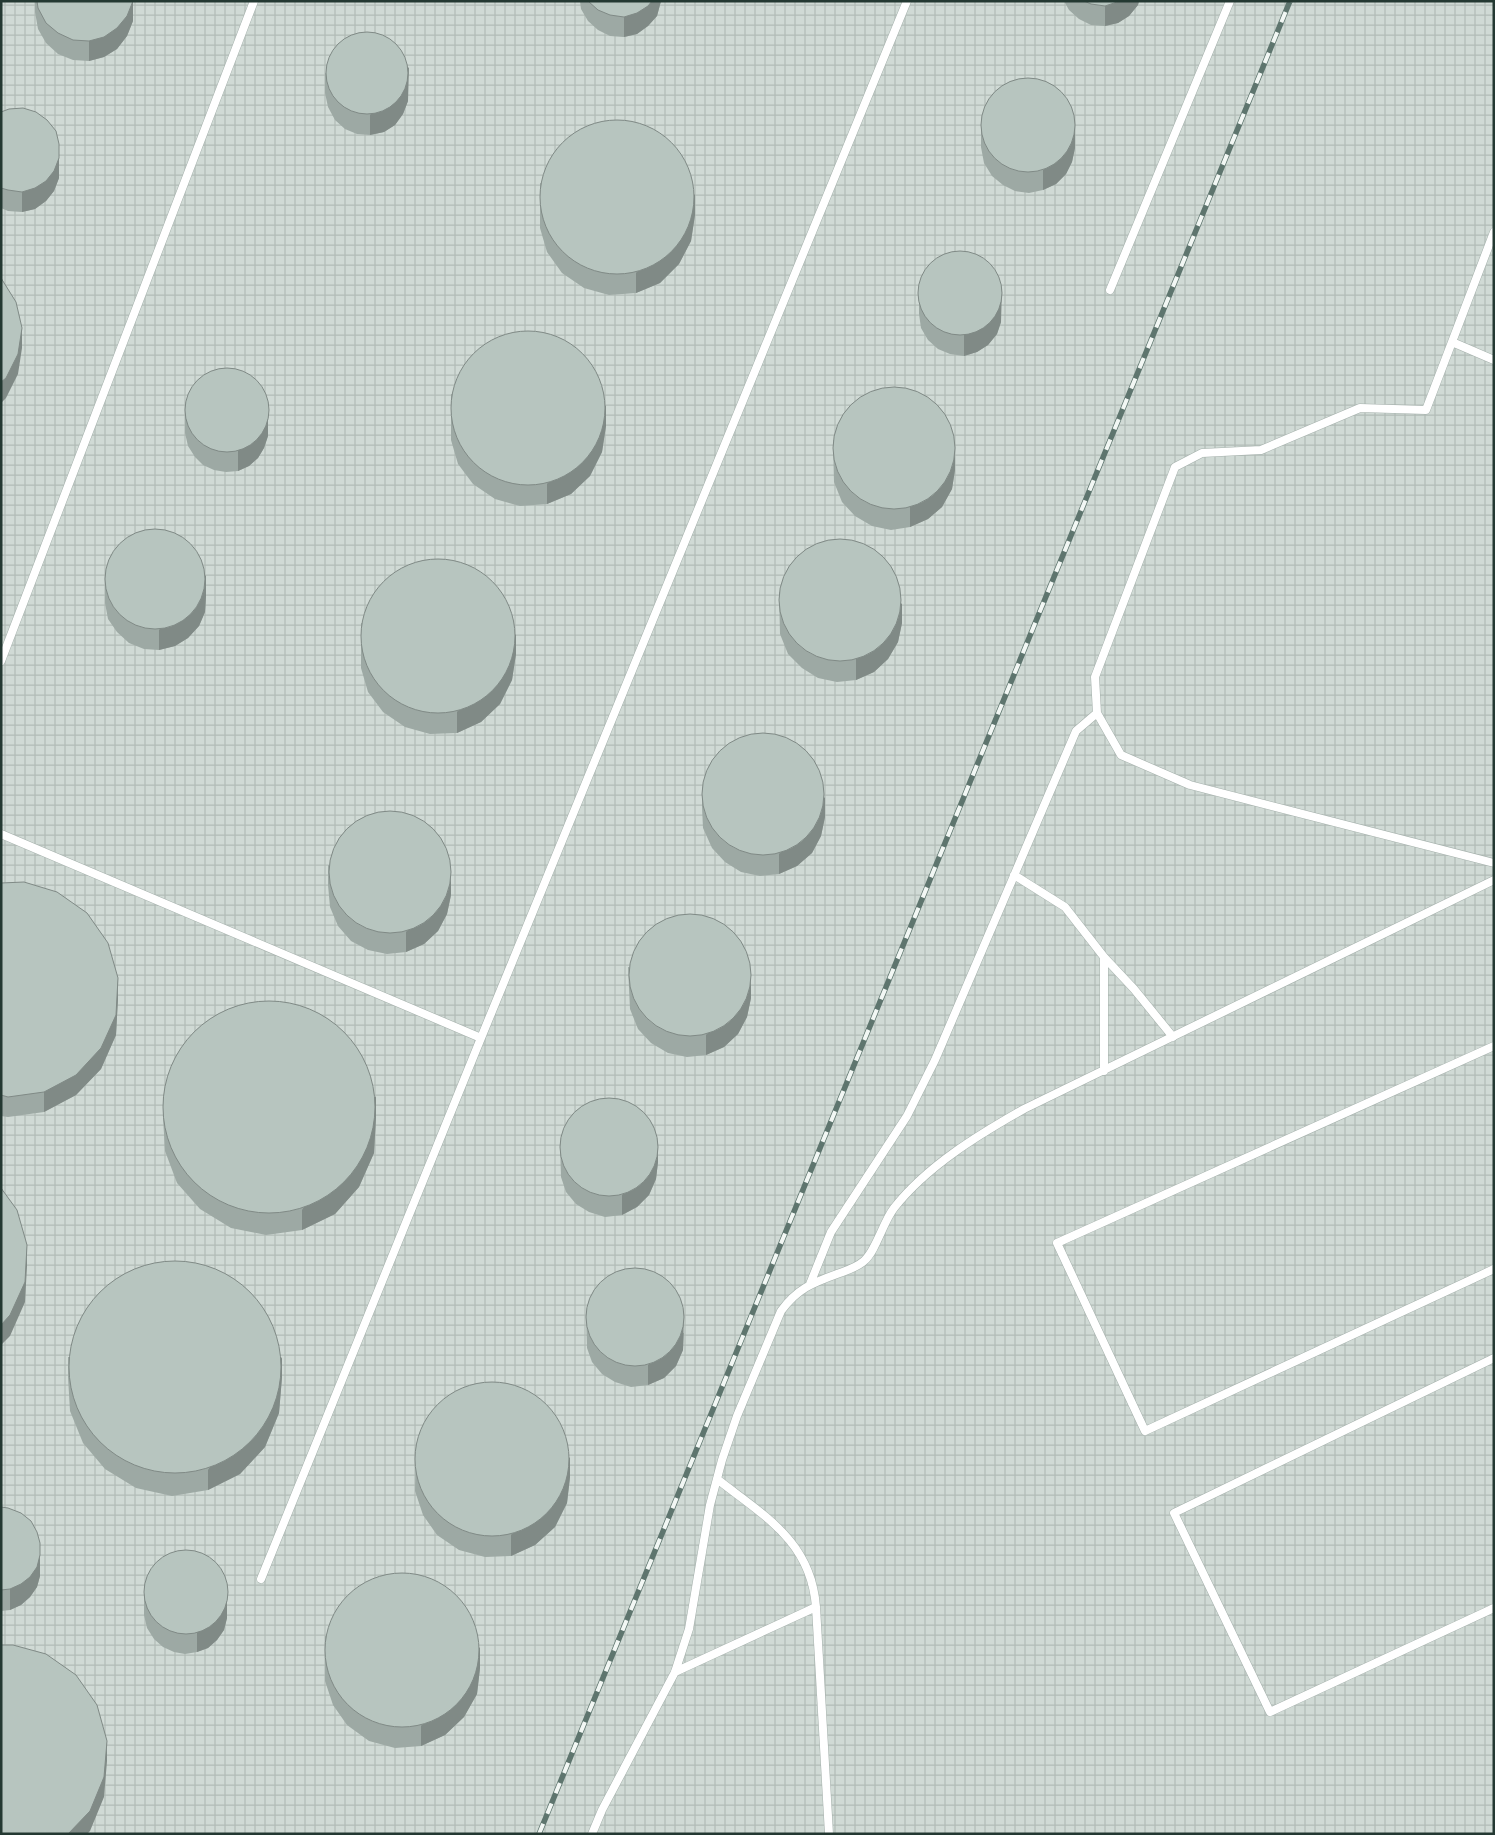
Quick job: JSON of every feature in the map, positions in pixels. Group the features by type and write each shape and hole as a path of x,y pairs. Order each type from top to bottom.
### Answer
{"lane":[{"path":"1,661 254,1"},
{"path":"261,1579 907,1"},
{"path":"1110,290 1230,1"},
{"path":"1494,232 1426,410 1360,408 1261,450 1202,453 1175,467 1095,677 1097,713 1121,755 1190,785 1494,863"},
{"path":"1452,342 1494,360"},
{"path":"810,1284 831,1232 907,1116 935,1060 1076,731 1097,713"},
{"path":"1,834 481,1038"},
{"path":"1014,875 1065,907 1104,957 1134,989 1173,1037"},
{"path":"592,1834 602,1810 675,1672 689,1629 710,1505 717,1479 737,1416 781,1311 790,1298 810,1284 856,1268 868,1258 895,1206 914,1186 945,1160 981,1134 1024,1109 1494,880"},
{"path":"1104,957 1104,1071"},
{"path":"1494,1046 1057,1243 1145,1431 1494,1269"},
{"path":"1494,1358 1174,1513 1270,1712 1494,1608"},
{"path":"717,1479 782,1530 798,1549 809,1571 815,1591 828,1834"},
{"path":"675,1672 816,1607"}],"shaded area":[{"path":"1,1 1494,1 1494,1834 1,1834"}],"building":[{"path":"37,1 133,1 127,16 117,28 104,37 89,41 73,40 58,33 46,23 38,8"},
{"path":"588,1 652,1 637,13 624,17 610,15 598,10"},
{"path":"1084,1 1120,1 1105,6"},
{"path":"359,32 375,32 390,39 401,50 408,65 405,89 396,102 375,114 359,114 344,107 333,96 326,81 326,65 333,50 344,39"},
{"path":"1028,78 1046,82 1061,92 1071,107 1075,125 1071,143 1061,158 1046,168 1028,172 1010,168 995,158 985,143 981,125 985,107 995,92 1010,82"},
{"path":"23,108 36,112 47,120 56,131 59,144 59,158 54,171 46,181 35,188 22,192 1,188 1,112 9,109"},
{"path":"617,120 632,121 647,126 672,142 688,167 693,182 693,212 688,227 672,252 647,268 632,273 617,274 602,273 587,268 562,252 546,227 541,212 540,197 541,182 546,167 562,142 587,126 602,121"},
{"path":"960,251 983,258 995,270 1002,293 995,316 983,328 960,335 937,328 925,316 918,293 925,270 937,258"},
{"path":"1,278 16,302 22,328 18,354 6,378 1,382"},
{"path":"528,331 543,332 558,337 583,353 599,378 604,393 604,423 599,438 583,463 558,479 543,484 528,485 513,484 498,479 473,463 457,438 452,423 451,408 452,393 457,378 473,353 498,337 513,332"},
{"path":"227,368 250,375 262,387 269,410 262,433 250,445 227,452 204,445 192,433 185,410 192,387 204,375"},
{"path":"894,387 906,388 917,392 928,397 937,405 945,414 950,425 954,436 954,460 950,471 945,482 937,491 928,499 917,504 906,508 894,509 882,508 871,504 860,499 851,491 843,482 838,471 834,460 833,448 834,436 838,425 843,414 851,405 860,397 871,392 882,388"},
{"path":"155,529 174,532 191,543 202,560 205,579 202,598 191,615 174,626 155,629 136,626 119,615 108,598 105,579 108,560 119,543 136,532"},
{"path":"840,539 852,540 863,544 874,549 883,557 891,566 896,577 900,588 900,612 896,623 891,634 883,643 874,651 863,656 852,660 840,661 828,660 817,656 806,651 797,643 789,634 784,623 780,612 779,600 780,588 784,577 789,566 797,557 806,549 817,544 828,540"},
{"path":"438,559 453,560 468,565 493,581 509,606 514,621 514,651 509,666 493,691 468,707 453,712 438,713 423,712 408,707 383,691 367,666 362,651 361,636 362,621 367,606 383,581 408,565 423,560"},
{"path":"763,733 786,737 806,751 820,771 824,794 820,817 806,837 786,851 763,855 740,851 720,837 706,817 702,794 706,771 720,751 740,737"},
{"path":"390,811 413,815 433,829 447,849 451,872 447,895 433,915 413,929 390,933 367,929 347,915 333,895 329,872 333,849 347,829 367,815"},
{"path":"24,882 57,892 87,913 108,943 118,978 116,1015 101,1048 76,1075 44,1092 8,1097 1,1095 1,883"},
{"path":"690,914 713,918 733,932 747,952 751,975 747,998 733,1018 713,1032 690,1036 667,1032 647,1018 633,998 629,975 633,952 647,932 667,918"},
{"path":"259,1001 279,1001 300,1005 319,1013 337,1025 351,1039 363,1057 371,1076 375,1107 371,1138 363,1157 351,1175 337,1189 319,1201 300,1209 279,1213 259,1213 238,1209 219,1201 201,1189 187,1175 175,1157 167,1138 163,1117 163,1097 167,1076 175,1057 187,1039 201,1025 219,1013 238,1005"},
{"path":"609,1098 628,1102 644,1112 654,1128 658,1147 654,1166 644,1182 628,1192 609,1196 590,1192 574,1182 564,1166 560,1147 564,1128 574,1112 590,1102"},
{"path":"1,1188 17,1210 27,1245 25,1282 10,1315 1,1325"},
{"path":"165,1261 185,1261 206,1265 225,1273 243,1285 257,1299 269,1317 277,1336 281,1367 277,1398 269,1417 257,1435 243,1449 225,1461 206,1469 185,1473 165,1473 144,1469 125,1461 107,1449 93,1435 81,1417 73,1398 69,1377 69,1357 73,1336 81,1317 93,1299 107,1285 125,1273 144,1265"},
{"path":"635,1268 654,1272 670,1282 680,1298 684,1317 680,1336 670,1352 654,1362 635,1366 616,1362 600,1352 590,1336 586,1317 590,1298 600,1282 616,1272"},
{"path":"492,1382 507,1383 522,1388 547,1404 563,1429 568,1444 568,1474 563,1489 547,1514 522,1530 507,1535 492,1536 477,1535 462,1530 437,1514 421,1489 416,1474 415,1459 416,1444 421,1429 437,1404 462,1388 477,1383"},
{"path":"1,1507 21,1513 31,1521 40,1543 40,1555 37,1567 30,1577 10,1589 1,1590"},
{"path":"186,1550 209,1557 221,1569 228,1592 221,1615 209,1627 186,1634 163,1627 151,1615 144,1592 151,1569 163,1557"},
{"path":"402,1573 417,1574 432,1579 457,1595 473,1620 478,1635 478,1665 473,1680 457,1705 432,1721 417,1726 402,1727 387,1726 372,1721 347,1705 331,1680 326,1665 325,1650 326,1635 331,1620 347,1595 372,1579 387,1574"},
{"path":"1,1645 13,1645 46,1654 76,1675 97,1705 107,1741 104,1777 90,1811 68,1834 1,1834"}],"railway":[{"path":"539,1834 1290,1"}]}
